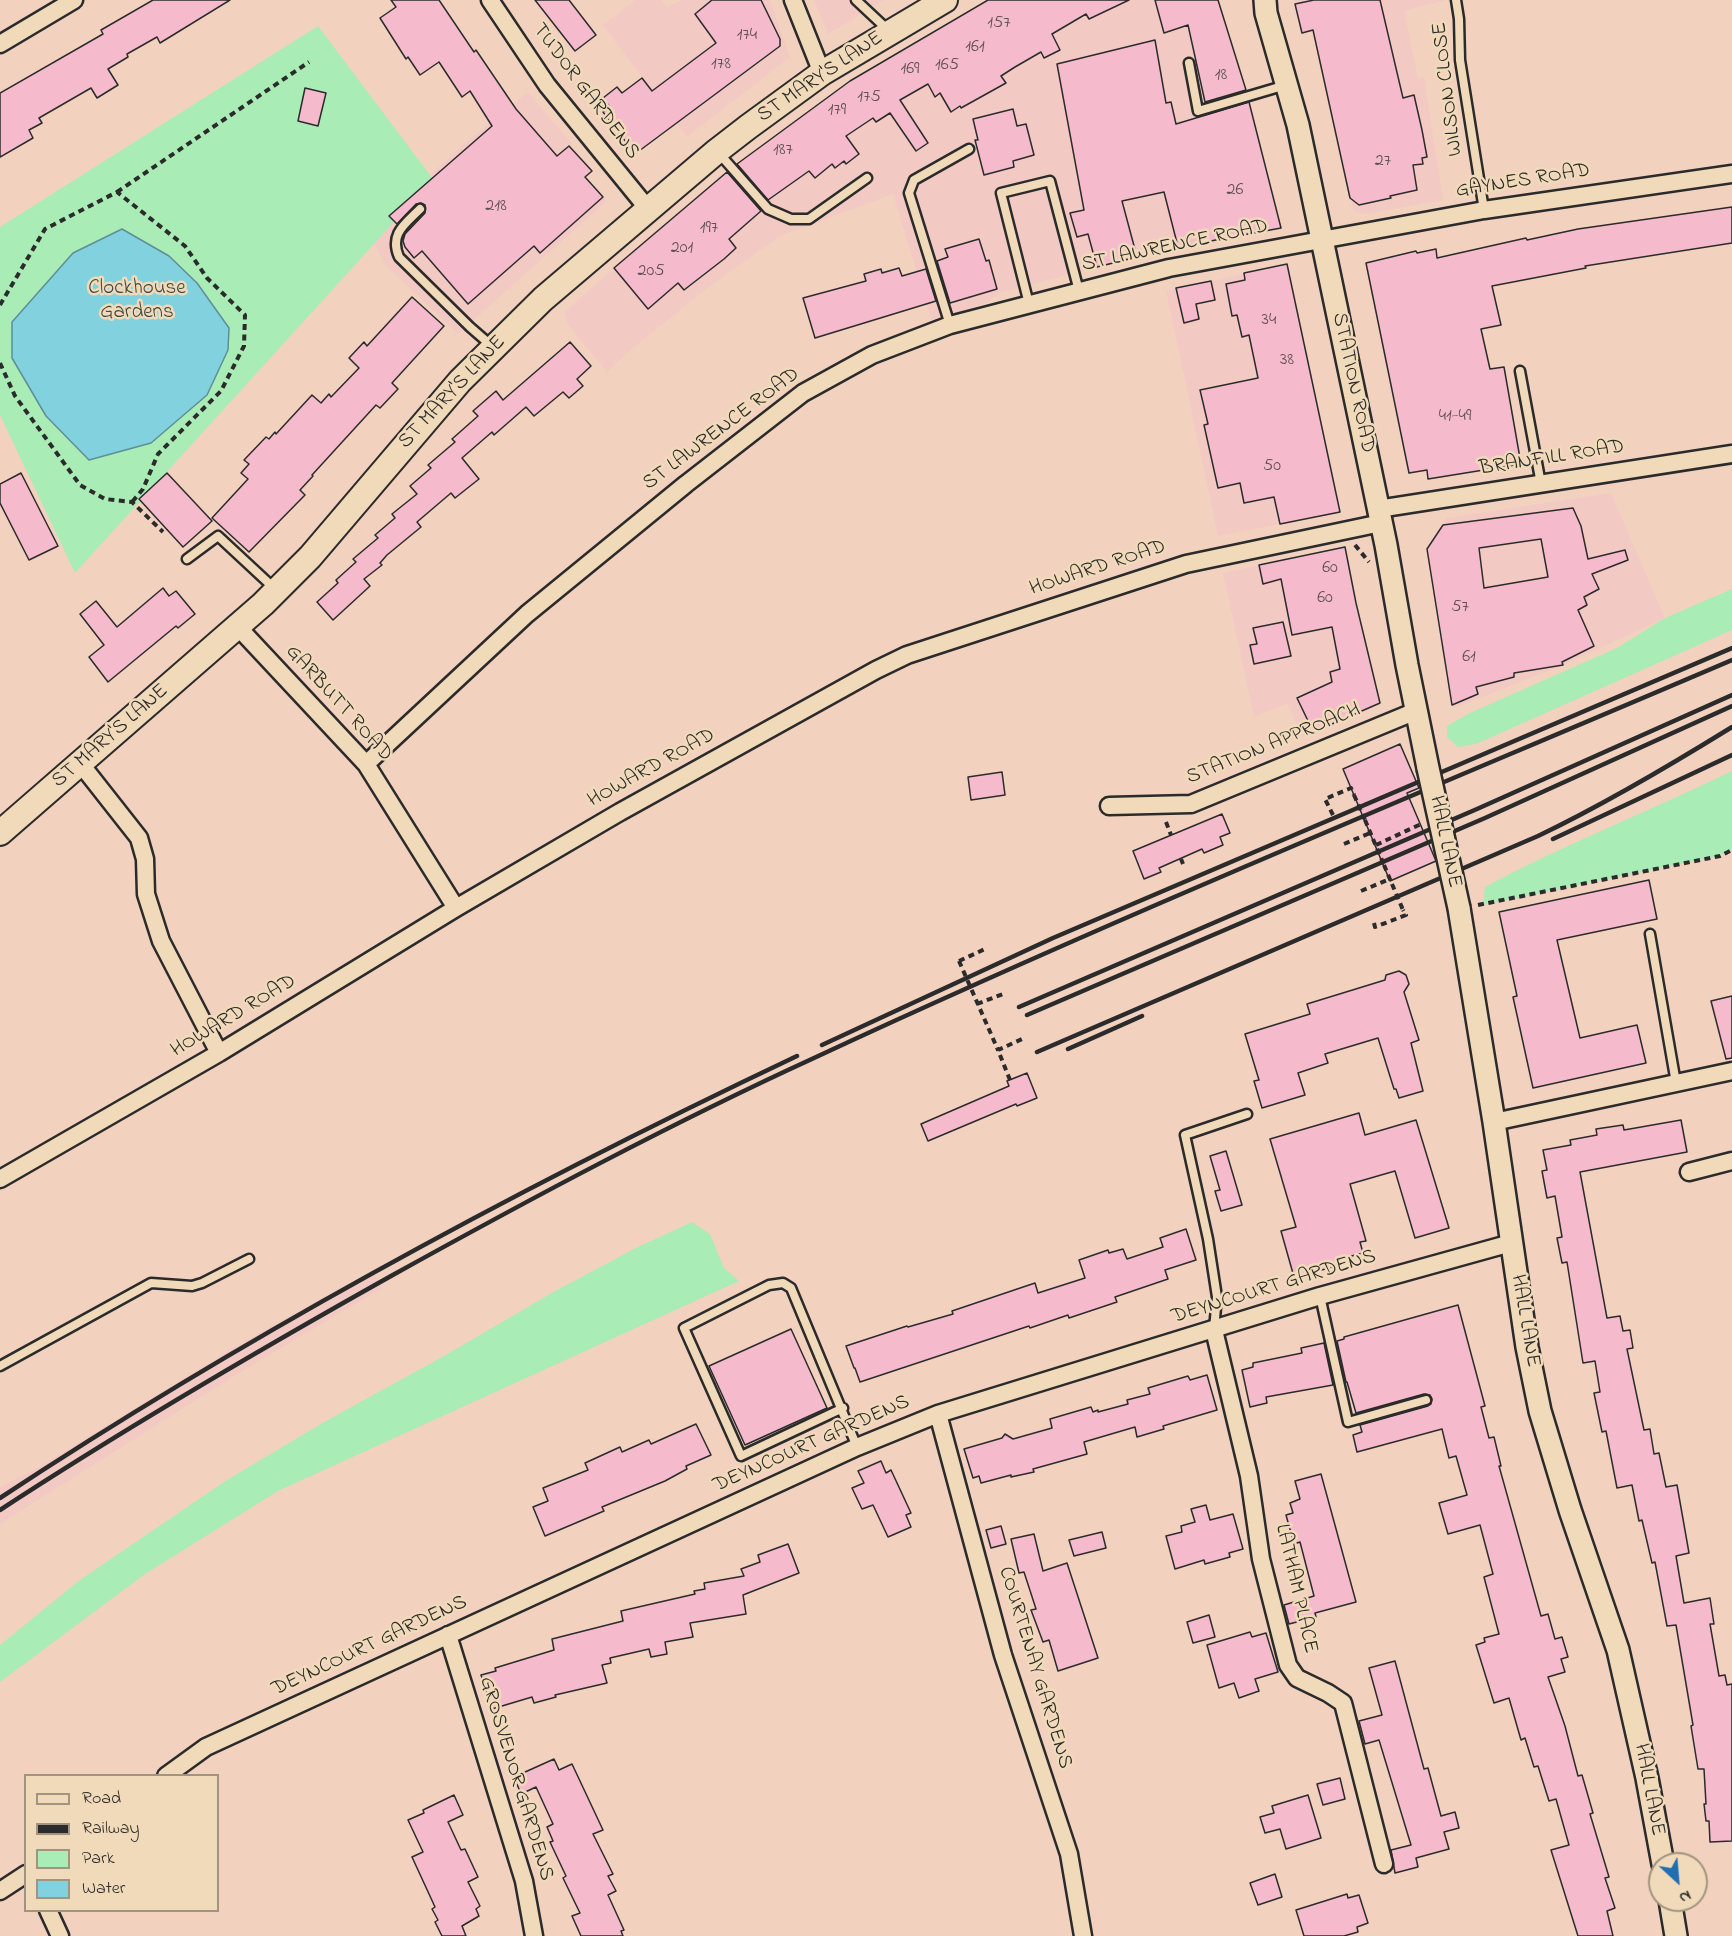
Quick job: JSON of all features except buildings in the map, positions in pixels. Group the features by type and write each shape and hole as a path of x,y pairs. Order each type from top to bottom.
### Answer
{"main road":[{"name":"ST MARY'S LANE","path":"0,833 237,627 310,557 459,381 543,299 717,151 822,73 945,0"}],"street":[{"path":"0,44 74,0"},
{"name":"TUDOR GARDENS","path":"490,0 547,84 648,209"},
{"path":"793,0 822,73"},
{"name":"STATION ROAD","path":"1264,0 1298,125 1380,516 1428,768"},
{"name":"GAYNES ROAD","path":"1322,238 1484,210 1732,174"},
{"name":"ST LAWRENCE ROAD","path":"366,764 527,614 686,484 803,393 872,355 950,325 1079,291 1169,268 1322,238"},
{"name":"BRANFILL ROAD","path":"1380,516 1542,484 1732,454"},
{"name":"HOWARD ROAD","path":"0,1179 219,1053 456,908 620,812 907,655 1186,564 1380,516"},
{"name":"GARBUTT ROAD","path":"237,627 366,764 456,908"},
{"name":"STATION APPROACH","path":"1108,806 1191,804 1416,711"},
{"path":"80,763 139,838 145,859 146,894 161,941 219,1053"},
{"name":"HALL LANE","path":"1428,768 1459,908 1494,1122 1527,1347 1540,1411 1570,1510 1618,1650 1647,1778 1661,1852"},
{"path":"1494,1122 1732,1071"},
{"path":"1689,1172 1732,1161"},
{"name":"DEYNCOURT GARDENS","path":"169,1774 206,1747 857,1447 938,1414 1320,1296 1511,1243"},
{"name":"LATHAM PLACE","path":"1214,1330 1250,1476 1261,1559 1288,1665 1297,1678 1343,1703 1384,1864"},
{"name":"COURTENAY GARDENS","path":"938,1414 1003,1655 1069,1854 1083,1936"},
{"name":"GROSVENOR GARDENS","path":"448,1635 524,1881 534,1936"},
{"path":"0,1891 24,1875"},
{"path":"48,1912 60,1936"},
{"path":"1672,1912 1676,1936"}],"lane":[{"path":"856,0 891,32"},
{"name":"WILSON CLOSE","path":"1456,0 1460,19 1460,60 1484,210"},
{"path":"1189,63 1198,111 1287,85"},
{"path":"950,325 909,193 914,180 969,149"},
{"path":"717,151 768,209 791,219 809,219 867,178"},
{"path":"1029,304 1001,193 1050,180 1079,291"},
{"path":"420,209 398,231 394,247 399,257 493,347"},
{"path":"1520,371 1542,484"},
{"path":"187,559 218,536 276,590"},
{"path":"1650,934 1676,1083"},
{"path":"1214,1330 1217,1297 1208,1239 1185,1135 1247,1114"},
{"path":"0,1366 151,1283 192,1286 249,1259"},
{"path":"843,1408 741,1456 684,1328 769,1285 783,1283 791,1288 843,1408 857,1447"},
{"path":"1320,1296 1348,1422 1426,1400"}],"path":[{"path":"0,305 45,229 117,192 309,62"},
{"path":"117,192 185,246 207,278 245,315 244,346 221,391 158,453 143,489 132,501"},
{"path":"0,363 15,396 81,484 105,499 132,501 163,532"},
{"path":"1353,542 1362,556 1372,565"},
{"path":"1333,815 1325,799 1351,788 1406,915 1375,925"},
{"path":"1376,845 1439,816"},
{"path":"1344,844 1370,833"},
{"path":"1459,908 1719,856 1732,850"},
{"path":"1360,891 1390,879"},
{"path":"985,949 959,961 1010,1080"},
{"path":"977,1004 1002,994"},
{"path":"998,1050 1022,1039"}],"shaded area":[{"path":"635,0 661,0 667,7 681,0 770,0 790,57 687,137 603,25"},
{"path":"814,0 884,0 828,34"},
{"path":"989,0 1218,0 1248,97 1281,228 1178,247 1001,292 988,302 932,322 893,194 780,236 709,287 634,347 607,372 568,325 564,312 728,170 806,112 877,65"},
{"path":"1294,0 1446,0 1404,11 1418,78 1424,77 1443,200 1366,214 1357,213 1353,209 1313,31 1302,33"},
{"path":"528,92 572,144 569,147 592,171 586,177 607,201 458,334 384,264 372,238 391,211 465,143"},
{"path":"1287,264 1340,512 1218,536 1166,291"},
{"path":"1611,493 1665,618 1563,665 1452,709 1427,549 1446,518"},
{"path":"1342,548 1380,703 1302,737 1287,703 1254,717 1223,573"},
{"path":"373,1270 382,1288 236,1375 0,1524 0,1487 39,1467 241,1343"}],"green space":[{"name":"Clockhouse Gardens","path":"318,26 433,179 75,573 0,415 0,227"},
{"path":"1732,589 1732,630 1476,744 1458,747 1447,737 1447,726 1470,713 1617,648 1665,618"},
{"path":"1732,771 1732,850 1719,856 1483,905 1485,887 1546,856"},
{"path":"692,1222 710,1234 724,1268 739,1281 278,1491 145,1574 0,1682 0,1645 80,1580 227,1480 557,1290 636,1248"}],"water":[{"path":"122,229 169,256 197,283 229,328 228,350 207,395 151,443 89,460 46,416 12,358 12,322 73,253"}],"railway":[{"path":"822,1045 1053,938 1732,648"},
{"path":"0,1510 145,1419 342,1304 443,1247 707,1109 1042,955 1732,660"},
{"path":"1019,1007 1477,809 1732,695"},
{"path":"1027,1015 1485,818 1732,706"},
{"path":"1037,1052 1538,836 1588,811 1732,727"},
{"path":"1553,839 1732,755"},
{"path":"1068,1049 1142,1016"},
{"path":"0,1498 193,1377 391,1263 592,1156 797,1056"}]}
